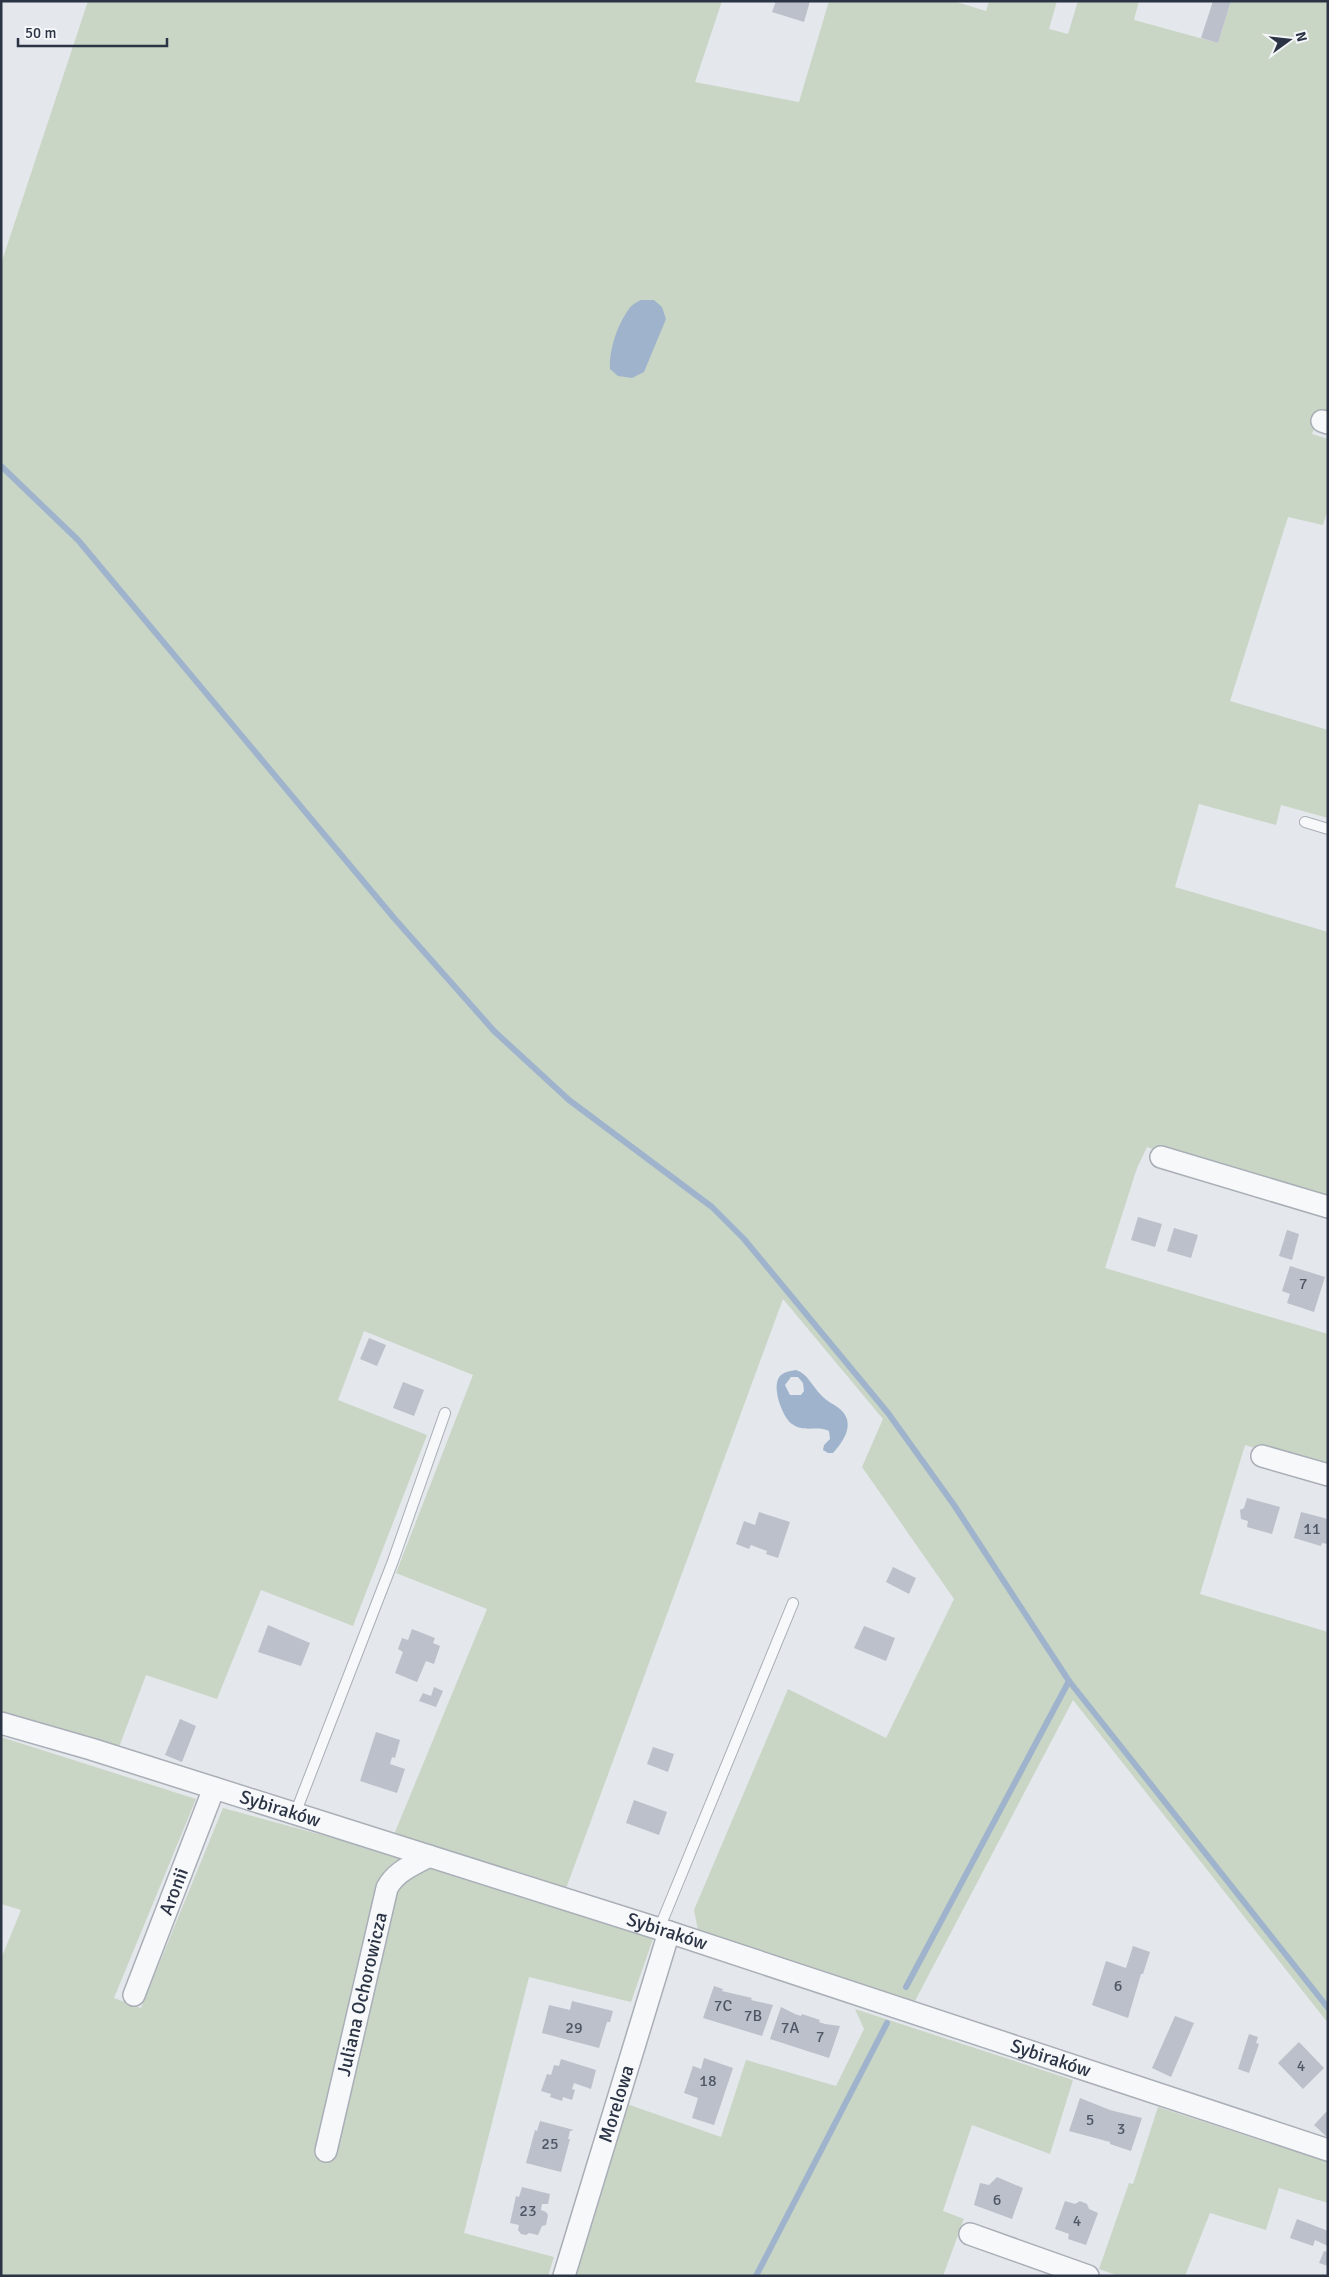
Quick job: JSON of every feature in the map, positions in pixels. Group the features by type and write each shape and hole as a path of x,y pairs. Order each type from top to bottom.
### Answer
{"street":[{"path":"1161,1157 1328,1207"},
{"path":"1262,1456 1328,1476"},
{"name":"Sybiraków","path":"1,1722 664,1931 1328,2150"},
{"name":"Aronii","path":"134,1995 214,1788"},
{"name":"Juliana Ochorowicza","path":"326,2151 387,1888 391,1880 402,1870 429,1856"},
{"name":"Morelowa","path":"564,2276 664,1931"},
{"path":"970,2234 1088,2276"}],"lane":[{"path":"1305,822 1328,829"},
{"path":"295,1814 393,1561 445,1413"},
{"path":"664,1931 793,1603"}],"green space":[{"path":"88,1 722,1 695,82 799,102 829,1 953,1 986,11 989,1 1057,1 1049,29 1068,34 1078,1 1139,1 1134,20 1218,43 1231,1 1328,1 1328,415 1320,413 1312,434 1328,439 1328,508 1323,525 1288,517 1230,701 1328,730 1328,818 1281,805 1276,825 1199,804 1175,887 1328,932 1328,1201 1147,1147 1137,1168 1105,1268 1328,1334 1328,1469 1245,1445 1200,1594 1328,1632 1328,2023 1073,1700 915,2001 877,1995 698,1930 694,1910 788,1689 886,1738 954,1599 862,1467 883,1419 783,1299 564,1894 393,1837 487,1609 396,1573 473,1375 364,1331 338,1400 427,1435 353,1626 261,1590 217,1699 146,1675 119,1747 1,1714 1,264"},
{"path":"1,1737 196,1799 114,1998 141,2008 223,1808 411,1859 381,1877 317,2154 393,1891 405,1877 434,1863 653,1939 631,2002 529,1977 464,2233 554,2257 548,2276 1,2276 1,1959 21,1910 1,1904"},
{"path":"855,2009 1073,2080 1050,2154 972,2125 943,2211 964,2219 943,2276 576,2276 627,2104 721,2137 746,2060 836,2086 864,2029"},
{"path":"1158,2107 1328,2162 1328,2203 1279,2188 1266,2230 1210,2213 1185,2276 1119,2276 1099,2269 1129,2183 1133,2184"}],"water":[{"path":"641,300 654,300 662,307 666,319 644,372 632,378 618,376 610,369 615,338 625,315 634,304"},
{"path":"796,1370 804,1374 823,1397 845,1414 848,1426 847,1432 833,1453 823,1450 824,1445 830,1439 829,1431 797,1427 788,1420 781,1408 777,1393 778,1379 787,1372","holes":["791,1377 798,1377 803,1383 804,1391 801,1395 790,1395 785,1385"]}],"building":[{"path":"776,1 810,1 804,22 772,12"},
{"path":"1213,1 1231,1 1218,43 1201,38"},
{"path":"1138,1217 1162,1224 1155,1247 1131,1240"},
{"path":"1174,1228 1198,1235 1191,1258 1167,1251"},
{"path":"1287,1230 1299,1234 1292,1260 1279,1256"},
{"path":"1290,1266 1325,1277 1314,1312 1287,1303 1290,1294 1282,1291"},
{"path":"369,1338 386,1345 377,1366 360,1359"},
{"path":"403,1382 424,1390 414,1416 393,1408"},
{"path":"1247,1498 1280,1507 1272,1534 1247,1527 1248,1521 1241,1519 1240,1510 1244,1508"},
{"path":"759,1512 790,1522 778,1558 766,1554 767,1551 751,1545 749,1549 736,1544 744,1521 755,1525"},
{"path":"1301,1512 1328,1519 1328,1544 1322,1543 1321,1546 1294,1538"},
{"path":"893,1567 916,1578 909,1594 886,1582"},
{"path":"268,1625 310,1643 301,1666 258,1652"},
{"path":"864,1626 895,1638 886,1661 854,1648"},
{"path":"412,1629 435,1638 433,1643 440,1646 434,1664 426,1661 417,1682 395,1673 403,1652 398,1649 402,1638 408,1640"},
{"path":"434,1687 443,1691 436,1707 419,1701 423,1693 431,1696"},
{"path":"180,1719 196,1726 182,1762 165,1755"},
{"path":"376,1732 400,1740 395,1758 392,1757 390,1764 405,1769 397,1793 360,1781"},
{"path":"653,1747 674,1754 668,1772 647,1764"},
{"path":"634,1800 667,1812 659,1835 626,1823"},
{"path":"1133,1946 1150,1952 1143,1974 1141,1974 1128,2018 1092,2005 1106,1961 1126,1968"},
{"path":"714,1986 723,1989 722,1991 773,2005 762,2036 703,2018"},
{"path":"572,2001 613,2011 610,2022 607,2022 599,2048 542,2033 549,2005 570,2010"},
{"path":"781,2007 801,2016 802,2014 820,2020 819,2022 825,2024 840,2026 829,2058 770,2039"},
{"path":"1175,2016 1194,2023 1171,2077 1152,2068"},
{"path":"1249,2034 1258,2037 1256,2043 1259,2044 1249,2073 1238,2069"},
{"path":"1299,2042 1324,2068 1303,2089 1278,2063"},
{"path":"704,2058 733,2068 714,2125 692,2118 698,2098 684,2093 693,2066 701,2069"},
{"path":"561,2059 596,2070 591,2089 574,2083 572,2089 575,2090 572,2100 563,2097 562,2101 550,2097 551,2094 541,2091 547,2074 551,2075 554,2065 559,2066"},
{"path":"1080,2098 1110,2110 1142,2118 1131,2151 1110,2144 1110,2142 1069,2131"},
{"path":"1328,2110 1328,2138 1314,2125"},
{"path":"540,2121 574,2130 570,2131 568,2139 570,2139 561,2172 526,2163 535,2130 537,2131"},
{"path":"997,2177 1023,2188 1012,2219 974,2205 980,2183 989,2185"},
{"path":"522,2187 550,2194 548,2204 542,2204 541,2210 548,2215 546,2225 542,2226 538,2235 521,2234 518,2230 519,2225 510,2223 516,2196 519,2197"},
{"path":"1065,2201 1075,2204 1080,2201 1087,2204 1089,2209 1098,2213 1086,2245 1068,2239 1069,2234 1055,2229"},
{"path":"1297,2219 1328,2231 1328,2246 1315,2240 1313,2246 1290,2238"},
{"path":"1324,2251 1328,2252 1328,2266 1319,2263"}],"waterway":[{"path":"1,466 78,540 394,918 494,1031 569,1100 712,1207 744,1239 888,1413 954,1505 1069,1681 1328,2008"},
{"path":"906,1987 1069,1681"},
{"path":"756,2276 887,2023"}]}
